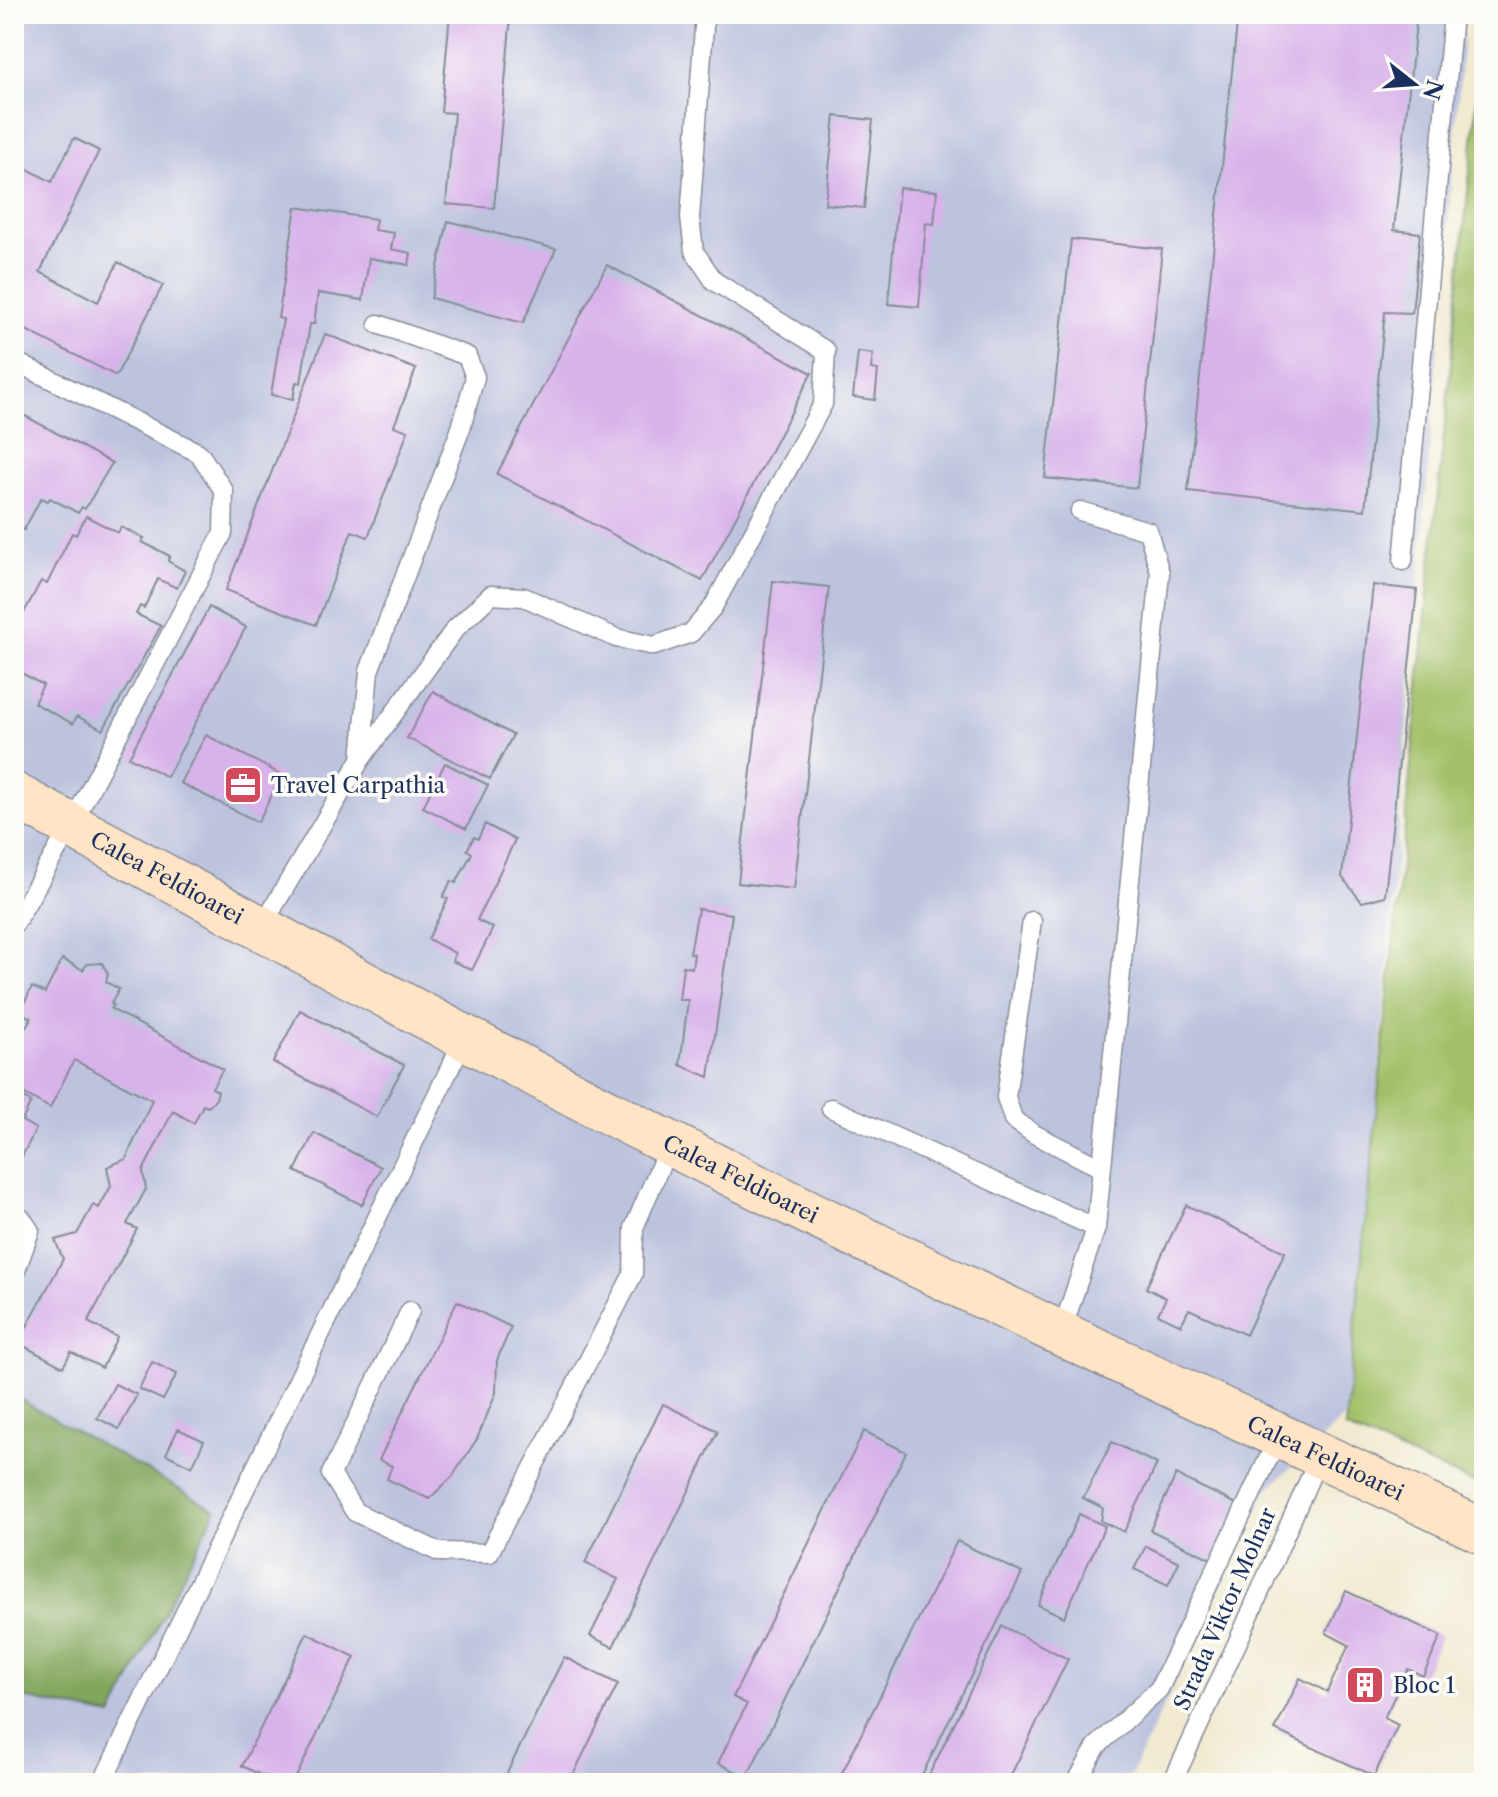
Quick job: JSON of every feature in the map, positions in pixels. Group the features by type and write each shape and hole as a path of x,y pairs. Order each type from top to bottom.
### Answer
{"main road":[{"name":"Calea Feldioarei","path":"14,795 465,1037 670,1143 1061,1333 1484,1532"}],"lane":[{"path":"261,928 361,759 455,629 491,595 524,597 616,638 654,646 691,633 713,607 823,404 826,351 714,281 694,251 690,218 705,14"},
{"path":"1403,561 1453,14"},
{"path":"361,759 369,671 461,428 475,377 467,356 378,324"},
{"path":"14,361 199,453 224,491 223,533 72,824 14,925"},
{"path":"1061,1333 1096,1228 1160,573 1148,531 1080,511"},
{"path":"1032,921 1006,1097 1013,1119 1034,1134 1101,1168"},
{"path":"102,1783 465,1037"},
{"path":"831,1108 1096,1228"},
{"path":"410,1311 331,1474 355,1512 439,1552 489,1553 633,1274 634,1228 670,1143"},
{"path":"14,1214 30,1231 14,1276"},
{"path":"1076,1783 1097,1746 1159,1689 1279,1436"},
{"name":"Strada Viktor Molnar","path":"1172,1783 1320,1455"}],"shaded area":[{"path":"14,14 1465,14 1351,1411 1266,1491 1127,1783 14,1783"}],"green space":[{"path":"1484,31 1484,1487 1345,1428"},
{"path":"14,1396 216,1510 112,1716 14,1696"}],"building":[{"path":"450,14 511,14 494,208 446,204 454,113 441,112"},
{"path":"1238,14 1417,14 1394,230 1420,233 1412,313 1385,312 1365,510 1188,491"},
{"path":"835,116 873,120 864,208 825,204"},
{"path":"74,138 99,151 40,272 98,302 118,262 163,285 116,376 14,324 14,182 22,166 52,182"},
{"path":"899,188 937,191 934,224 926,223 919,307 888,304"},
{"path":"296,207 376,219 374,230 394,233 391,249 411,253 409,265 369,258 363,300 318,293 301,383 296,382 293,399 271,395 283,319 278,318"},
{"path":"448,221 556,249 523,323 431,298"},
{"path":"1071,239 1162,249 1137,488 1045,478"},
{"path":"607,265 812,373 702,581 497,474"},
{"path":"325,334 416,369 394,426 408,431 368,537 352,531 316,625 226,590"},
{"path":"858,352 873,354 871,369 878,370 875,400 853,397"},
{"path":"14,410 112,463 85,509 82,507 78,513 50,498 48,501 41,498 24,530 14,527"},
{"path":"86,516 118,533 121,527 144,538 142,542 170,556 168,561 185,571 177,588 158,579 144,608 140,606 136,614 161,626 103,730 77,716 73,724 34,703 43,685 14,669 14,631 41,581 47,584 72,533 76,535"},
{"path":"773,581 829,587 794,889 738,883"},
{"path":"1373,585 1417,590 1385,896 1362,902 1342,877"},
{"path":"209,607 246,627 167,777 129,757"},
{"path":"433,691 513,735 490,779 407,738"},
{"path":"206,735 282,775 258,822 180,783"},
{"path":"445,763 488,785 466,829 423,807"},
{"path":"485,824 515,840 477,920 493,928 472,970 452,961 455,953 428,939 448,899 443,897 451,881 456,883 472,853 467,850 474,837 478,839"},
{"path":"698,909 732,914 709,1077 680,1065 688,1000 679,1000 683,966 692,968 694,954 690,953"},
{"path":"62,959 83,970 87,964 102,963 108,974 106,982 119,989 111,1009 223,1069 212,1088 218,1091 216,1099 208,1107 203,1105 194,1123 173,1111 143,1171 146,1189 127,1224 137,1229 88,1322 117,1337 102,1368 71,1352 63,1367 18,1343 63,1259 55,1240 77,1234 93,1205 99,1208 111,1186 107,1167 126,1159 152,1100 74,1060 50,1108 14,1088 14,1049 31,1018 20,1012 32,987 45,993"},
{"path":"300,1010 404,1065 377,1117 273,1062"},
{"path":"14,1093 31,1102 22,1121 36,1129 14,1172"},
{"path":"314,1133 381,1167 362,1205 295,1171"},
{"path":"1186,1205 1285,1252 1246,1335 1189,1309 1181,1325 1158,1314 1166,1298 1146,1288"},
{"path":"457,1301 511,1327 497,1360 496,1393 477,1439 452,1477 429,1499 387,1479 392,1466 379,1460"},
{"path":"152,1362 177,1374 163,1400 139,1389"},
{"path":"115,1384 137,1395 119,1429 97,1418"},
{"path":"663,1404 718,1431 613,1647 590,1636 618,1579 585,1563"},
{"path":"178,1429 204,1441 192,1467 166,1454"},
{"path":"864,1431 906,1452 747,1777 718,1763 747,1704 733,1697"},
{"path":"1112,1442 1157,1464 1124,1532 1101,1521 1103,1508 1083,1498"},
{"path":"1176,1475 1237,1504 1211,1559 1150,1530"},
{"path":"1079,1514 1105,1526 1064,1617 1038,1605"},
{"path":"957,1541 1022,1573 918,1783 837,1783"},
{"path":"1146,1546 1179,1562 1168,1585 1134,1569"},
{"name":"Bloc 1","path":"1346,1591 1441,1636 1423,1676 1408,1669 1384,1718 1398,1725 1374,1776 1275,1730 1300,1678 1327,1692 1349,1645 1326,1633"},
{"path":"1002,1626 1068,1659 1007,1783 925,1783"},
{"path":"307,1633 355,1657 293,1783 278,1783 242,1766"},
{"path":"564,1657 618,1684 569,1783 502,1783"}],"place":[{"name":"Travel Carpathia","path":"243,785"},
{"name":"Bloc 1","path":"1365,1685"}]}
